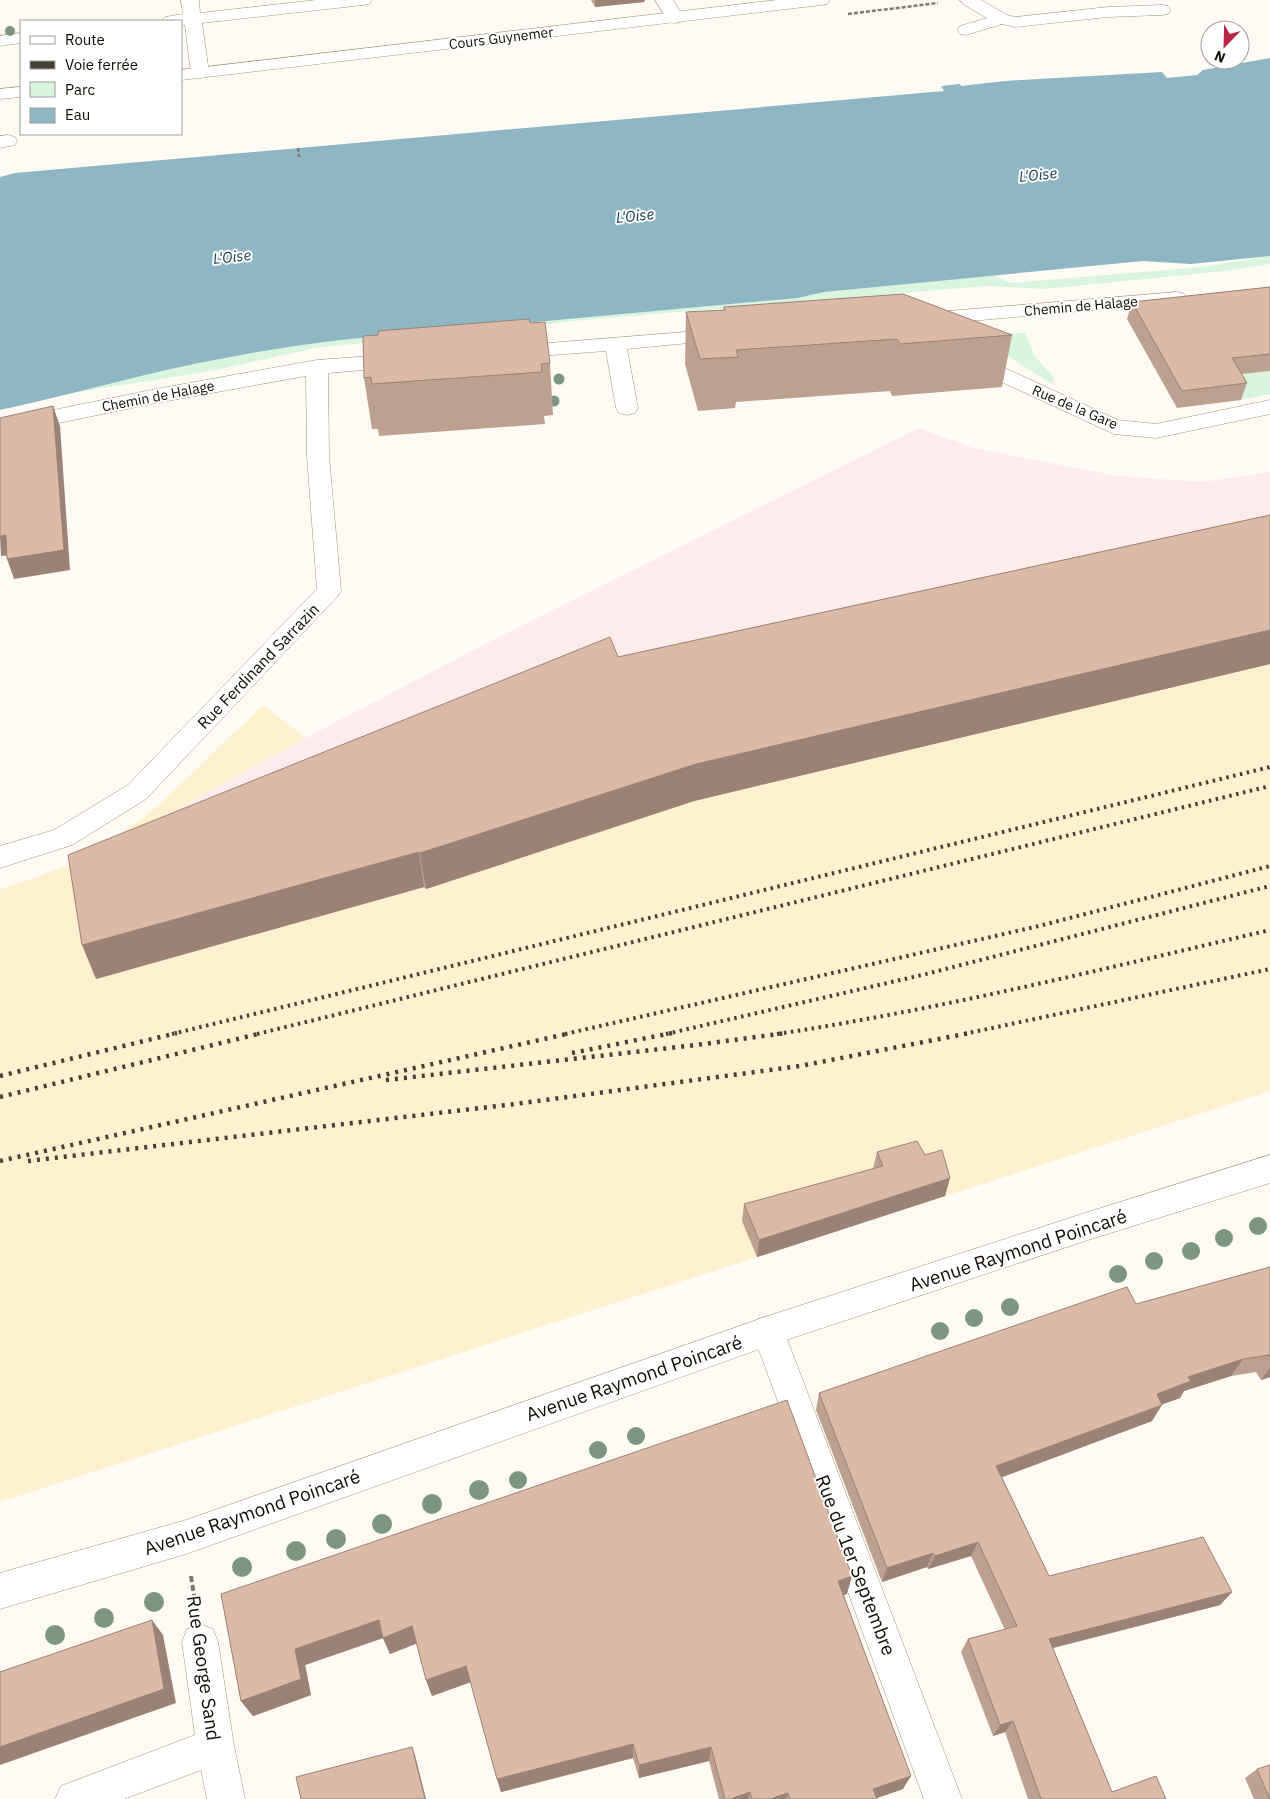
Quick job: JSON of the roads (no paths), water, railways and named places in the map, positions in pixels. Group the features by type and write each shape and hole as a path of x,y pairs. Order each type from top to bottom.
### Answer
{"street":[{"path":"190,0 200,73"},
{"path":"182,20 363,0"},
{"path":"664,0 675,18"},
{"name":"Cours Guynemer","path":"182,75 821,0"},
{"path":"969,0 1001,19 1024,22 1157,5"},
{"path":"990,0 1001,19"},
{"path":"966,30 1001,19"},
{"path":"0,41 20,38"},
{"path":"0,94 20,92"},
{"name":"Chemin de Halage","path":"914,330 1195,296"},
{"path":"495,353 743,334"},
{"path":"614,344 627,408"},
{"name":"Rue de la Gare","path":"950,350 1114,427 1156,430 1270,407"},
{"name":"Chemin de Halage","path":"0,428 156,396 317,367 426,359"},
{"name":"Rue Ferdinand Sarrazin","path":"0,857 63,838 137,792 329,591 318,456 317,367"},
{"name":"Avenue Raymond Poincaré","path":"0,1591 186,1537 768,1331 1085,1226 1270,1169"},
{"name":"Rue du 1er Septembre","path":"768,1331 943,1799"},
{"name":"Rue George Sand","path":"200,1642 214,1746 226,1799"},
{"path":"74,1799 214,1746"}],"water":[{"name":"L'Oise","path":"1270,58 1270,256 1191,264 1143,261 824,292 798,298 323,342 189,365 0,410 0,177 15,173 944,91 941,86 960,84 961,86 1005,81 1162,72 1167,78 1197,75 1203,70 1250,70 1250,62"}],"railway":[{"path":"172,1034 1270,767"},
{"path":"257,1034 1270,786"},
{"path":"565,1034 1039,926 1270,866"},
{"path":"666,1034 922,975 1270,886"},
{"path":"777,1034 901,1013 963,1000 1270,930"},
{"path":"964,1034 1270,969"},
{"path":"0,1076 177,1033"},
{"path":"0,1097 262,1033"},
{"path":"0,1161 571,1033"},
{"path":"572,1053 672,1033"},
{"path":"386,1080 786,1033"},
{"path":"28,1161 515,1104 800,1066 970,1033"}]}
